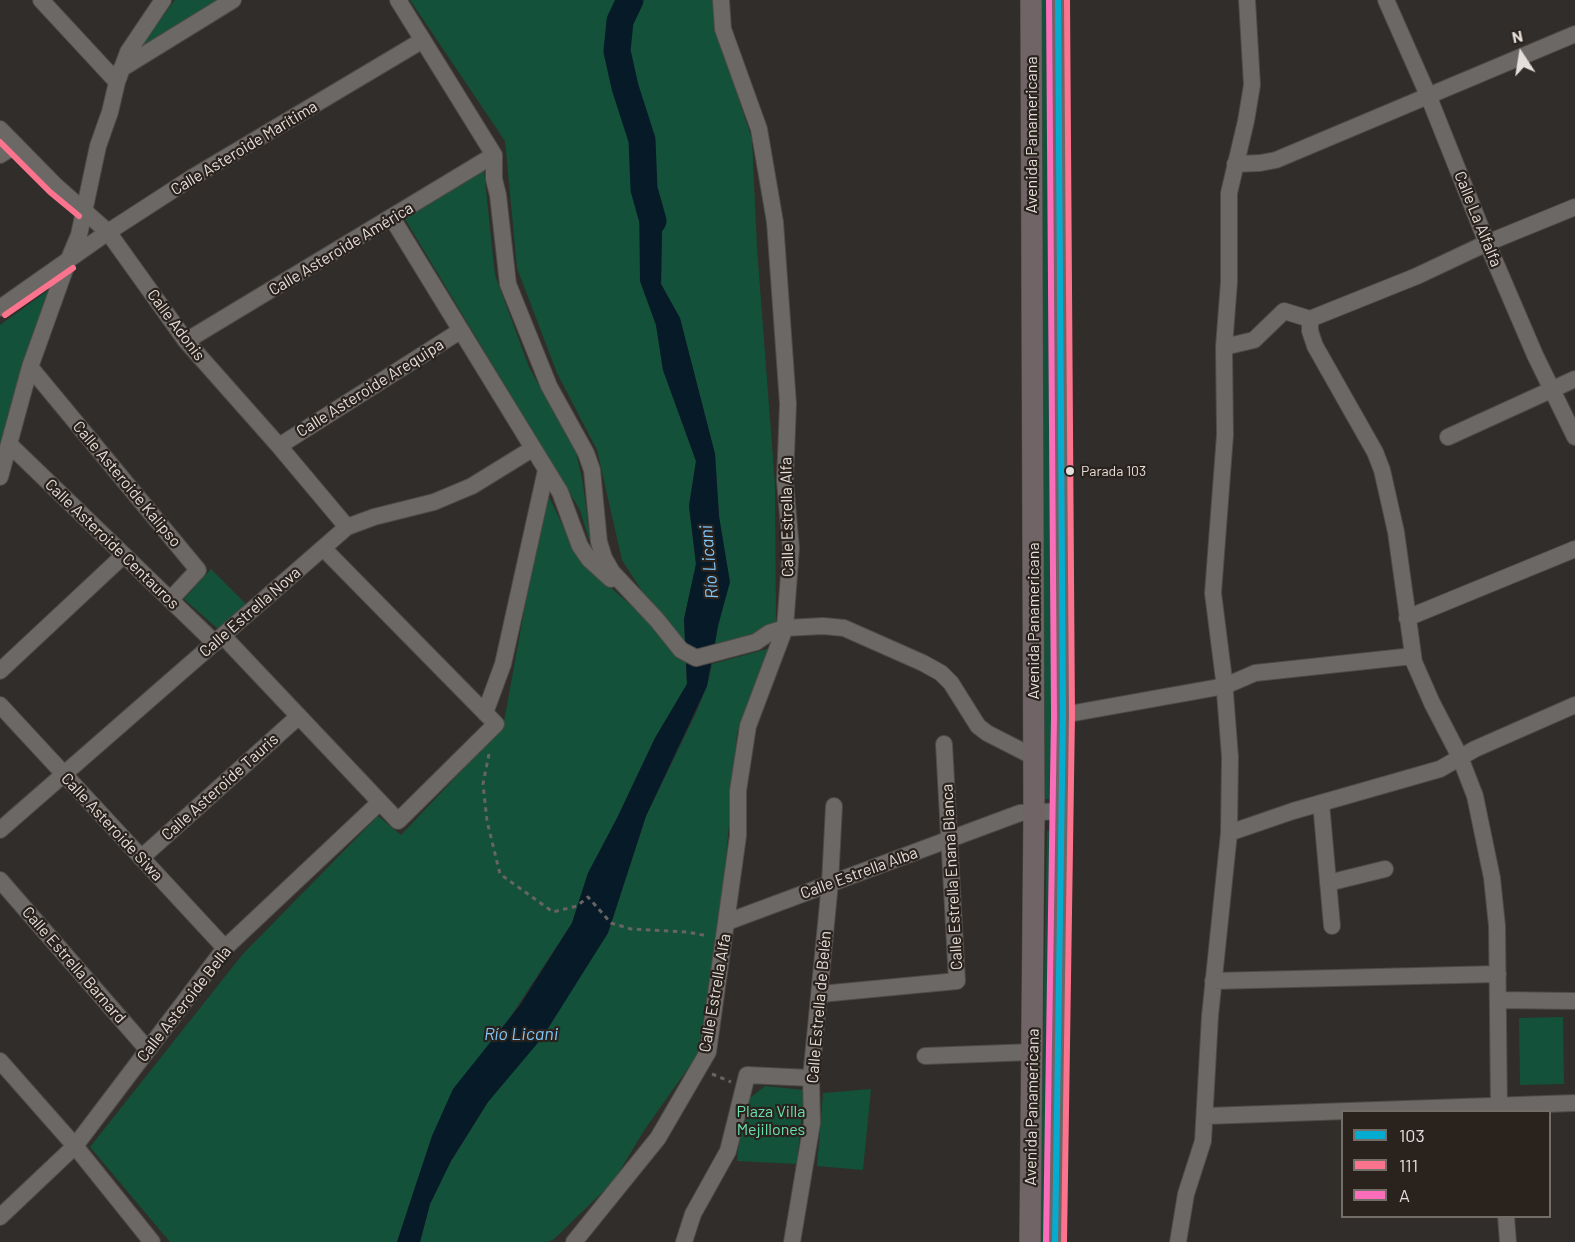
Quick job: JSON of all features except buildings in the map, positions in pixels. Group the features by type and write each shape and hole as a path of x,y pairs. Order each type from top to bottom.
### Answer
{"main road":[{"name":"Avenida Panamericana","path":"1029,1242 1034,812 1031,0"},
{"name":"Avenida Panamericana","path":"1055,1242 1062,811 1058,0"}],"street":[{"path":"41,0 119,76"},
{"path":"0,477 30,367 79,235 98,146 119,76 128,52 163,0"},
{"path":"119,76 233,0"},
{"path":"398,0 495,155 494,179 498,195 508,284 549,386 586,453 592,470 599,542 612,572 657,620 681,650 696,658 756,642 770,633 786,628 844,628 941,673 951,683 978,726 987,734 1034,757"},
{"name":"Calle Estrella Alfa","path":"574,1242 658,1138 708,1052 738,836 738,790 748,726 786,628 791,548 785,481 788,404 775,222 759,129 723,29 721,0"},
{"name":"Calle La Alfalfa","path":"1386,0 1428,95 1486,243 1575,436"},
{"path":"1178,1242 1186,1194 1203,1142 1213,981 1229,833 1230,757 1225,686 1213,593 1225,435 1224,348 1229,282 1228,204 1252,85 1250,1"},
{"path":"1236,164 1276,160 1575,34"},
{"name":"Calle Asteroide Marítima","path":"0,308 108,232 193,177 423,40"},
{"name":"Calle Adonis","path":"0,129 56,186 85,209 108,232 186,341 347,527"},
{"path":"0,155 16,145"},
{"name":"Calle Asteroide América","path":"186,341 495,155"},
{"path":"1224,348 1254,340 1284,311 1310,320 1575,207"},
{"path":"392,218 560,492 580,546 589,560 631,593"},
{"path":"1310,320 1310,331 1315,346 1375,452 1382,470 1396,532 1413,656 1432,703 1460,757 1475,796 1492,878 1497,926 1499,1109"},
{"name":"Calle Asteroide Arequipa","path":"279,446 460,331"},
{"name":"Calle Asteroide Kalipso","path":"30,367 198,570 170,600"},
{"path":"1448,437 1575,379"},
{"name":"Calle Asteroide Centauros","path":"10,445 170,600 219,640 299,716 399,821 490,718"},
{"name":"Calle Estrella Nova","path":"0,830 347,527 374,517 434,502 472,486 532,449"},
{"path":"490,718 546,470"},
{"path":"323,548 490,718"},
{"path":"1407,618 1575,549"},
{"path":"0,671 124,555"},
{"path":"1062,715 1225,686 1255,674 1413,656"},
{"name":"Calle Asteroide Siwa","path":"0,705 225,948"},
{"path":"1229,833 1321,803 1440,769 1503,735 1575,705"},
{"name":"Calle Asteroide Tauris","path":"141,858 299,716"},
{"name":"Calle Estrella Enana Blanca","path":"820,994 957,981 944,744"},
{"name":"Calle Asteroide Bella","path":"0,1217 75,1146 225,948 380,802"},
{"path":"1321,803 1332,926"},
{"name":"Calle Estrella de Belén","path":"792,1242 812,1123 811,1078 830,883 834,807"},
{"name":"Calle Estrella Alba","path":"727,922 1020,813 1062,811"},
{"path":"1328,883 1385,868"},
{"name":"Calle Estrella Barnard","path":"0,880 148,1050"},
{"path":"1213,981 1498,974"},
{"path":"1498,1000 1575,1001"},
{"path":"925,1056 1033,1052"},
{"path":"0,1061 75,1146 152,1242"},
{"path":"684,1242 693,1214 728,1151 746,1081 811,1078"},
{"path":"1457,1110 1575,1103"},
{"path":"1206,1116 1341,1113"},
{"path":"1506,1218 1508,1242"}],"path":[{"path":"490,718 483,784 487,821 500,874 554,912 577,906 588,897 611,923 631,929 687,932 724,939"},
{"path":"698,1069 746,1081"}],"green space":[{"path":"175,0 220,0 137,50"},
{"path":"410,0 715,0 717,34 752,139 757,248 775,485 776,624 757,633 715,645 718,626 719,516 715,454 680,319 661,284 662,230 640,237 640,281 656,325 663,370 696,461 689,506 696,564 684,619 687,684 655,738 616,821 588,873 572,923 432,1136 397,1242 170,1242 90,1147 242,955 378,816 401,835 503,727 529,584 549,497 580,561 633,607 644,594 622,560 597,450 557,373 517,268 505,141"},
{"path":"1039,0 1046,0 1055,800 1045,799"},
{"path":"484,171 495,275 529,367 576,452 583,484 591,546 580,510 405,219"},
{"path":"50,289 0,449 0,325"},
{"path":"211,569 246,604 218,629 184,599"},
{"path":"771,648 737,733 723,892 698,1054 645,1129 613,1182 554,1239 548,1242 420,1242 430,1204 451,1161 488,1102 608,933 646,816 696,713 707,686 712,664"},
{"path":"1047,831 1054,831 1046,1242 1039,1242"},
{"path":"1563,1017 1564,1084 1520,1085 1519,1018"},
{"name":"Plaza Villa Mejillones","path":"765,1086 804,1090 797,1164 737,1161 742,1114 746,1101"},
{"name":"Plaza Villa Mejillones","path":"871,1089 863,1170 817,1166 823,1093"}],"water":[{"name":"Río Licani","path":"650,181 662,230 661,284 680,318 715,454 719,516 730,582 718,626 707,686 646,816 608,933 542,1038 488,1102 451,1161 430,1204 420,1242 397,1242 432,1136 453,1089 520,1005 572,923 588,873 655,738 687,684 684,619 696,564 689,506 696,461 663,370 656,325 640,281 639,192"}],"waterway":[{"name":"Río Licani","path":"630,0 620,21 617,51 625,87 642,140 644,189 653,221"}],"transit line":[{"name":"A","path":"1046,1242 1054,715 1049,0"},
{"name":"103","path":"1055,1242 1063,715 1058,0"},
{"name":"111","path":"1064,1242 1072,715 1067,0"},
{"name":"111","path":"0,142 50,192 79,216"},
{"name":"111","path":"5,315 73,268"}],"place":[{"name":"Parada 103","path":"1070,471"}]}
